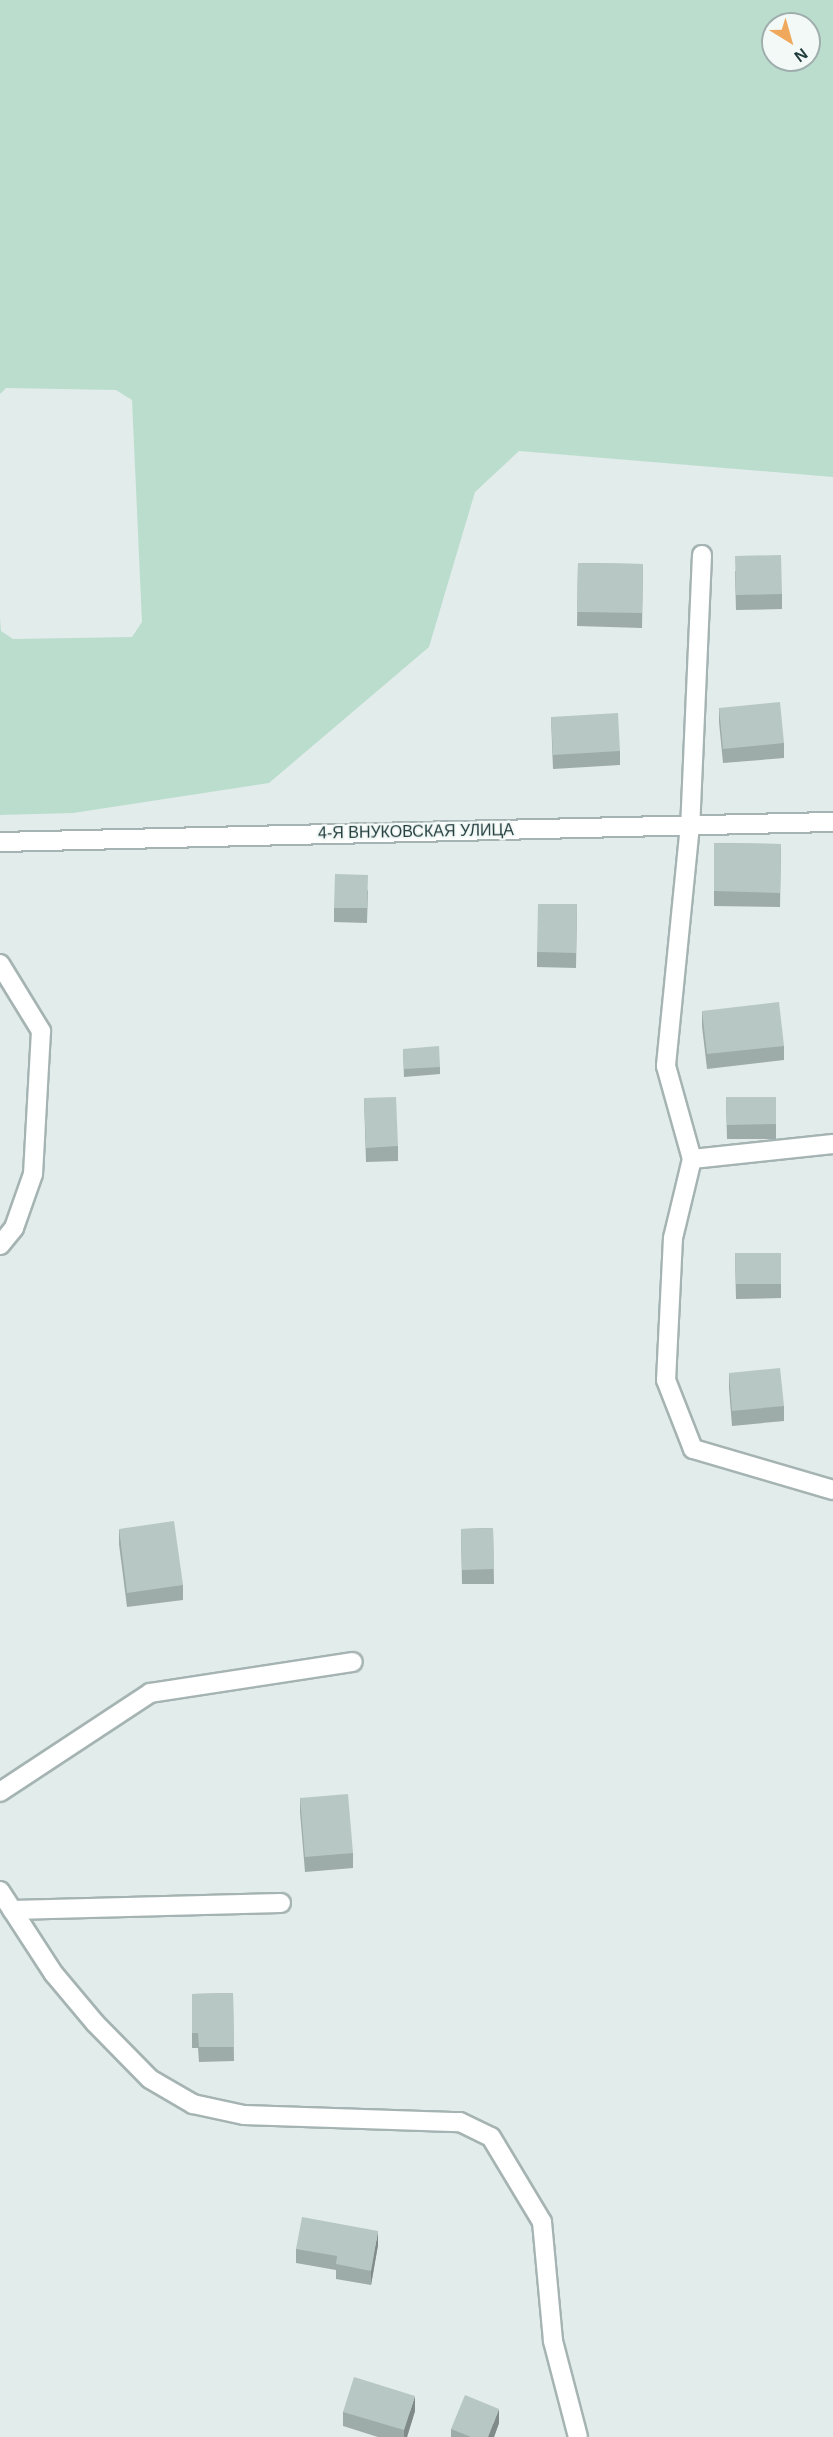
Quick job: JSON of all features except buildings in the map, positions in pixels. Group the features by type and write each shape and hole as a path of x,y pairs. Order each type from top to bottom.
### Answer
{"street":[{"path":"702,555 690,825 666,1066 692,1159 673,1238 666,1380 693,1449 833,1490"},
{"name":"4-Я ВНУКОВСКАЯ УЛИЦА","path":"0,842 833,822"},
{"path":"0,964 41,1030 33,1174 14,1228 0,1245"},
{"path":"692,1159 833,1144"},
{"path":"0,1792 150,1693 353,1662"},
{"path":"0,1891 95,2023 150,2079 193,2104 244,2115 460,2122 491,2137 542,2222 553,2342 578,2437"},
{"path":"12,1910 281,1902"}],"green space":[{"path":"0,0 833,0 833,477 519,451 475,492 429,647 269,783 73,813 0,815 0,618 1,631 13,639 132,637 142,622 132,400 116,390 6,388 0,394"}]}
